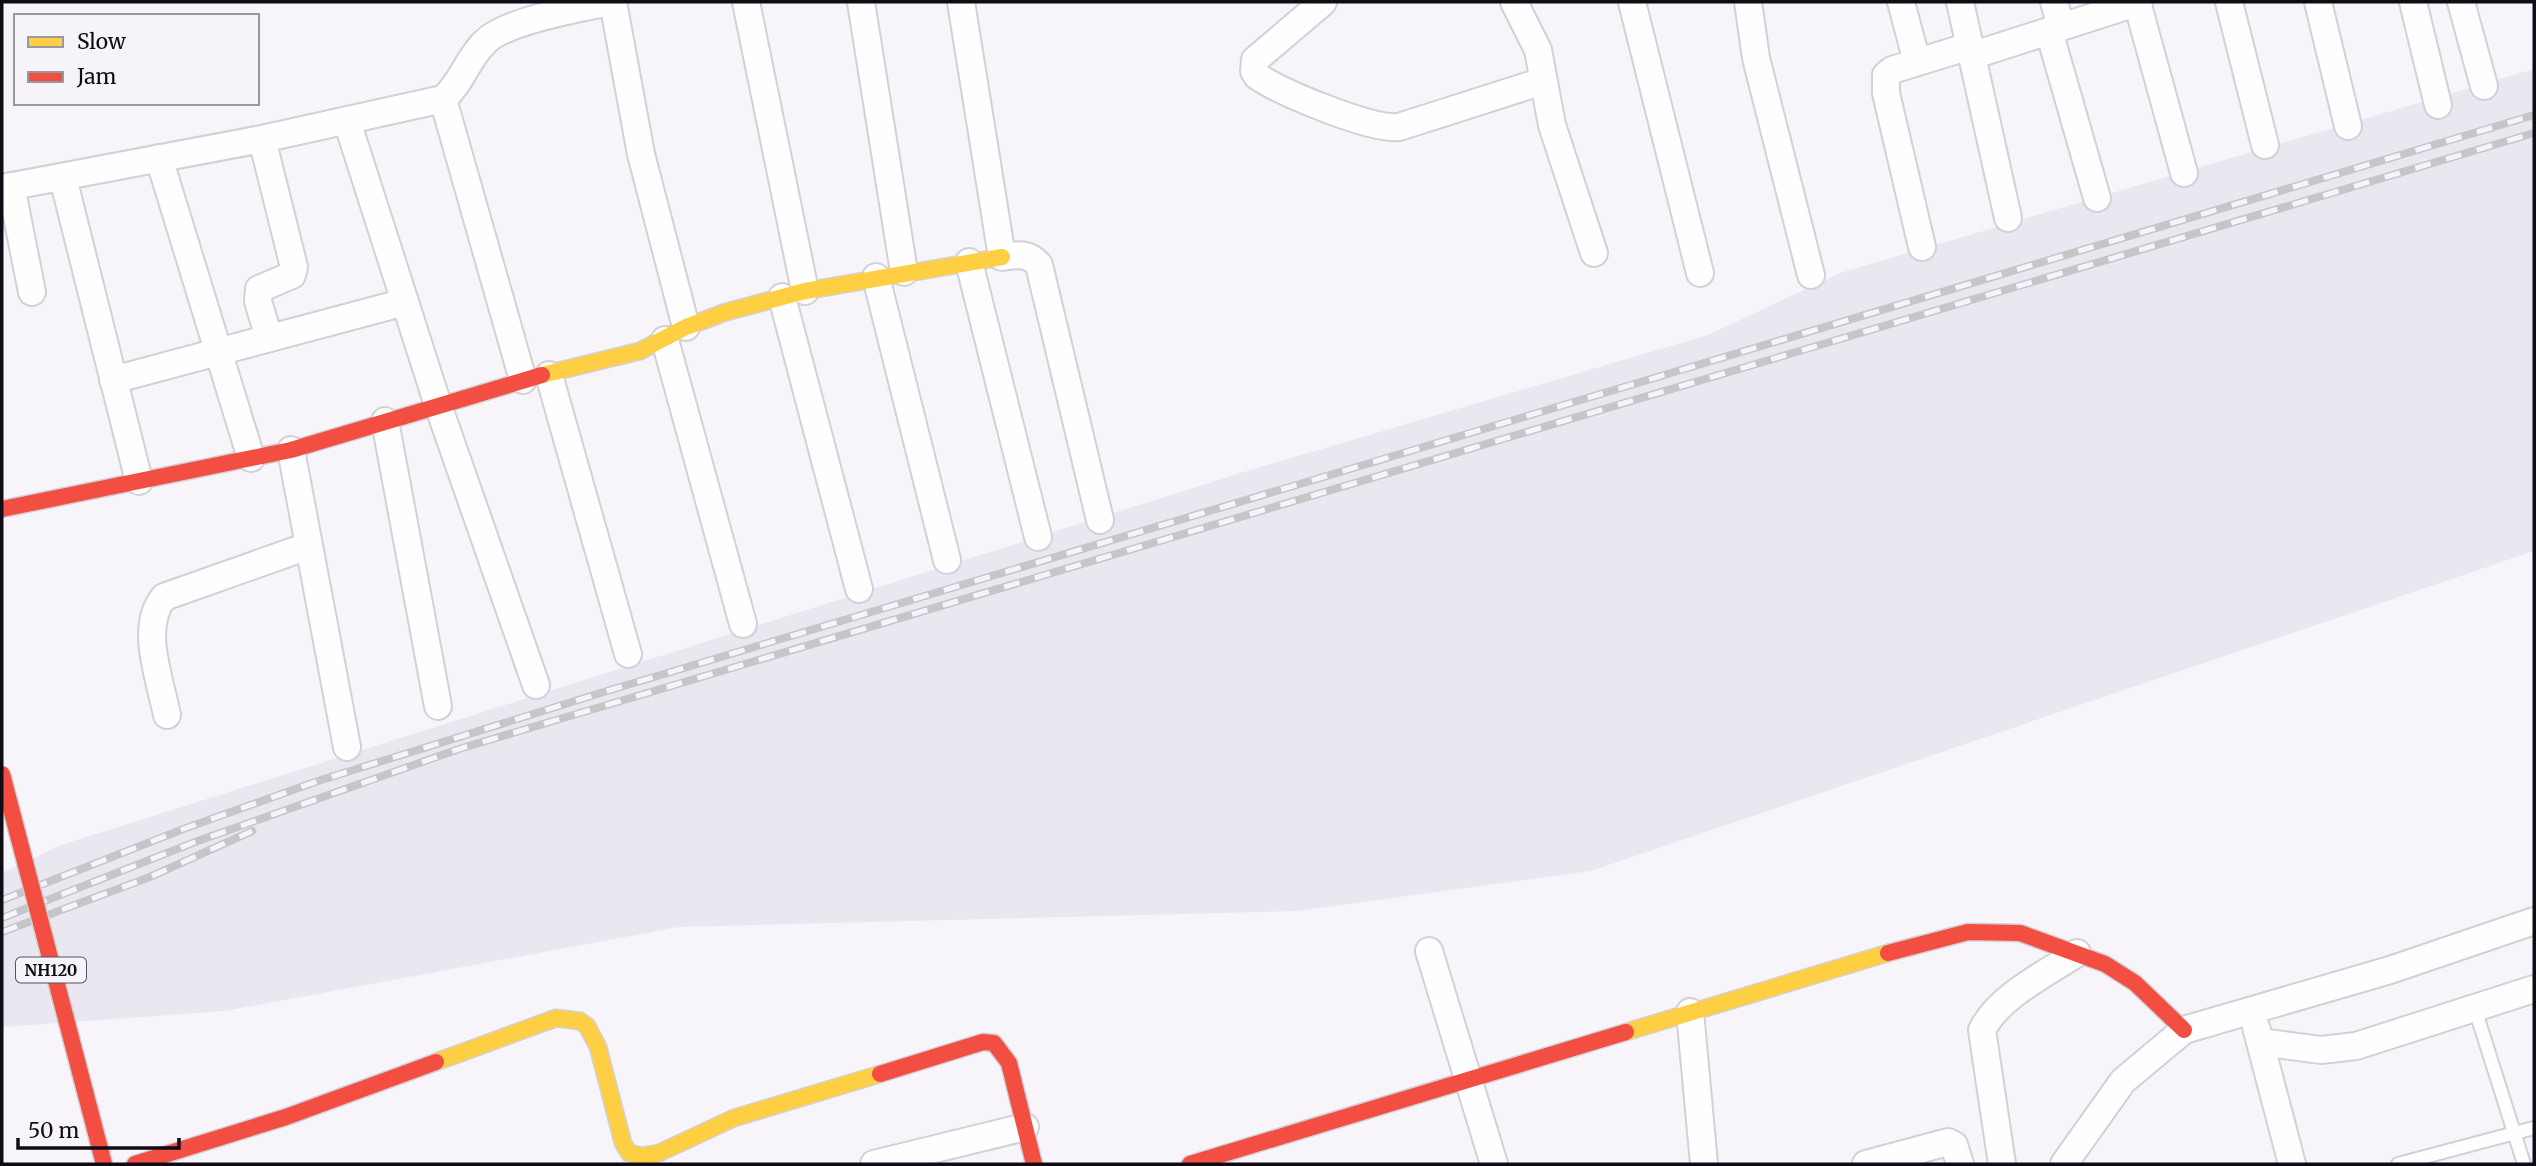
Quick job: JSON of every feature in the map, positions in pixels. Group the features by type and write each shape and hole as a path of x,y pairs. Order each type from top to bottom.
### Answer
{"main road":[{"path":"2,509 290,450 523,380 640,351 726,312 793,294 904,272 1002,257"},
{"name":"NH120","path":"2,774 104,1164"},
{"path":"1190,1164 1246,1156 1466,1078 1910,946 1968,932 2020,933 2105,964 2135,983 2184,1030"},
{"path":"135,1164 286,1117 556,1018 571,1018 587,1026 596,1043 622,1143 629,1153 640,1160 734,1118 983,1042 994,1043 1009,1063 1034,1164"}],"street":[{"path":"32,292 7,187 262,139 443,99 455,89 485,41 505,29 558,7 612,2 676,333 743,624"},
{"path":"746,2 793,294 859,589"},
{"path":"860,2 904,272"},
{"path":"961,2 1002,257 1024,255 1033,257 1039,265 1100,520"},
{"path":"1323,2 1255,60 1254,71 1257,76 1315,103 1385,129 1399,127 1543,81"},
{"path":"1514,2 1538,50 1552,125 1594,253"},
{"path":"1632,2 1700,273"},
{"path":"1748,2 1756,58 1811,275"},
{"path":"1901,2 1917,62"},
{"path":"1960,2 2008,218"},
{"path":"2054,2 2055,29 2097,198"},
{"path":"1922,247 1884,82 1892,70 1917,62 2055,29 2138,2 2183,173"},
{"path":"2229,2 2265,145"},
{"path":"2318,2 2348,126"},
{"path":"2413,2 2438,104"},
{"path":"2461,2 2484,86"},
{"path":"443,99 523,380"},
{"path":"347,121 438,405 536,685"},
{"path":"262,139 294,267 292,275 259,289 258,302 269,338"},
{"path":"159,158 251,458"},
{"path":"63,178 139,481"},
{"path":"970,262 1038,537"},
{"path":"876,277 947,560"},
{"path":"113,380 405,302"},
{"path":"549,375 628,654"},
{"path":"385,421 438,706"},
{"path":"290,450 347,747"},
{"path":"167,715 151,623 156,607 164,597 308,546"},
{"path":"2064,1164 2123,1081 2184,1030 2390,970 2534,921"},
{"path":"1429,951 1494,1164"},
{"path":"2003,1164 1982,1030 1987,1019 2014,996 2077,953"},
{"path":"2260,1042 2321,1050 2356,1046 2534,989"},
{"path":"1689,1012 1704,1164"},
{"path":"2251,1012 2292,1164"},
{"path":"874,1164 1025,1128"},
{"path":"1866,1164 1948,1143 1954,1145 1960,1164"}],"lane":[{"path":"2475,1009 2525,1164"},
{"path":"2398,1164 2534,1128"}],"shaded area":[{"path":"2534,69 2534,551 1591,871 1297,911 679,927 225,1011 2,1027 2,873 61,845 1247,471 1708,335 1840,273"}],"railway":[{"path":"2,900 186,828 318,781 607,691 2534,115"},
{"path":"2,918 195,842 462,748 2534,133"},
{"path":"2,932 150,877 252,831"}],"traffic: slow":[{"path":"542,375 640,351 686,327 726,312 805,291 1002,257"},
{"path":"1626,1032 1888,953"},
{"path":"436,1062 556,1018 580,1021 587,1026 598,1047 623,1143 629,1153 642,1156 659,1153 734,1118 880,1074"}],"traffic: jam":[{"path":"2,509 291,450 542,375"},
{"path":"2,774 104,1164"},
{"path":"1888,953 1968,932 2020,933 2105,964 2135,983 2184,1030"},
{"path":"1190,1164 1626,1032"},
{"path":"880,1074 983,1042 994,1043 1009,1063 1034,1164"},
{"path":"135,1164 286,1117 436,1062"}]}
